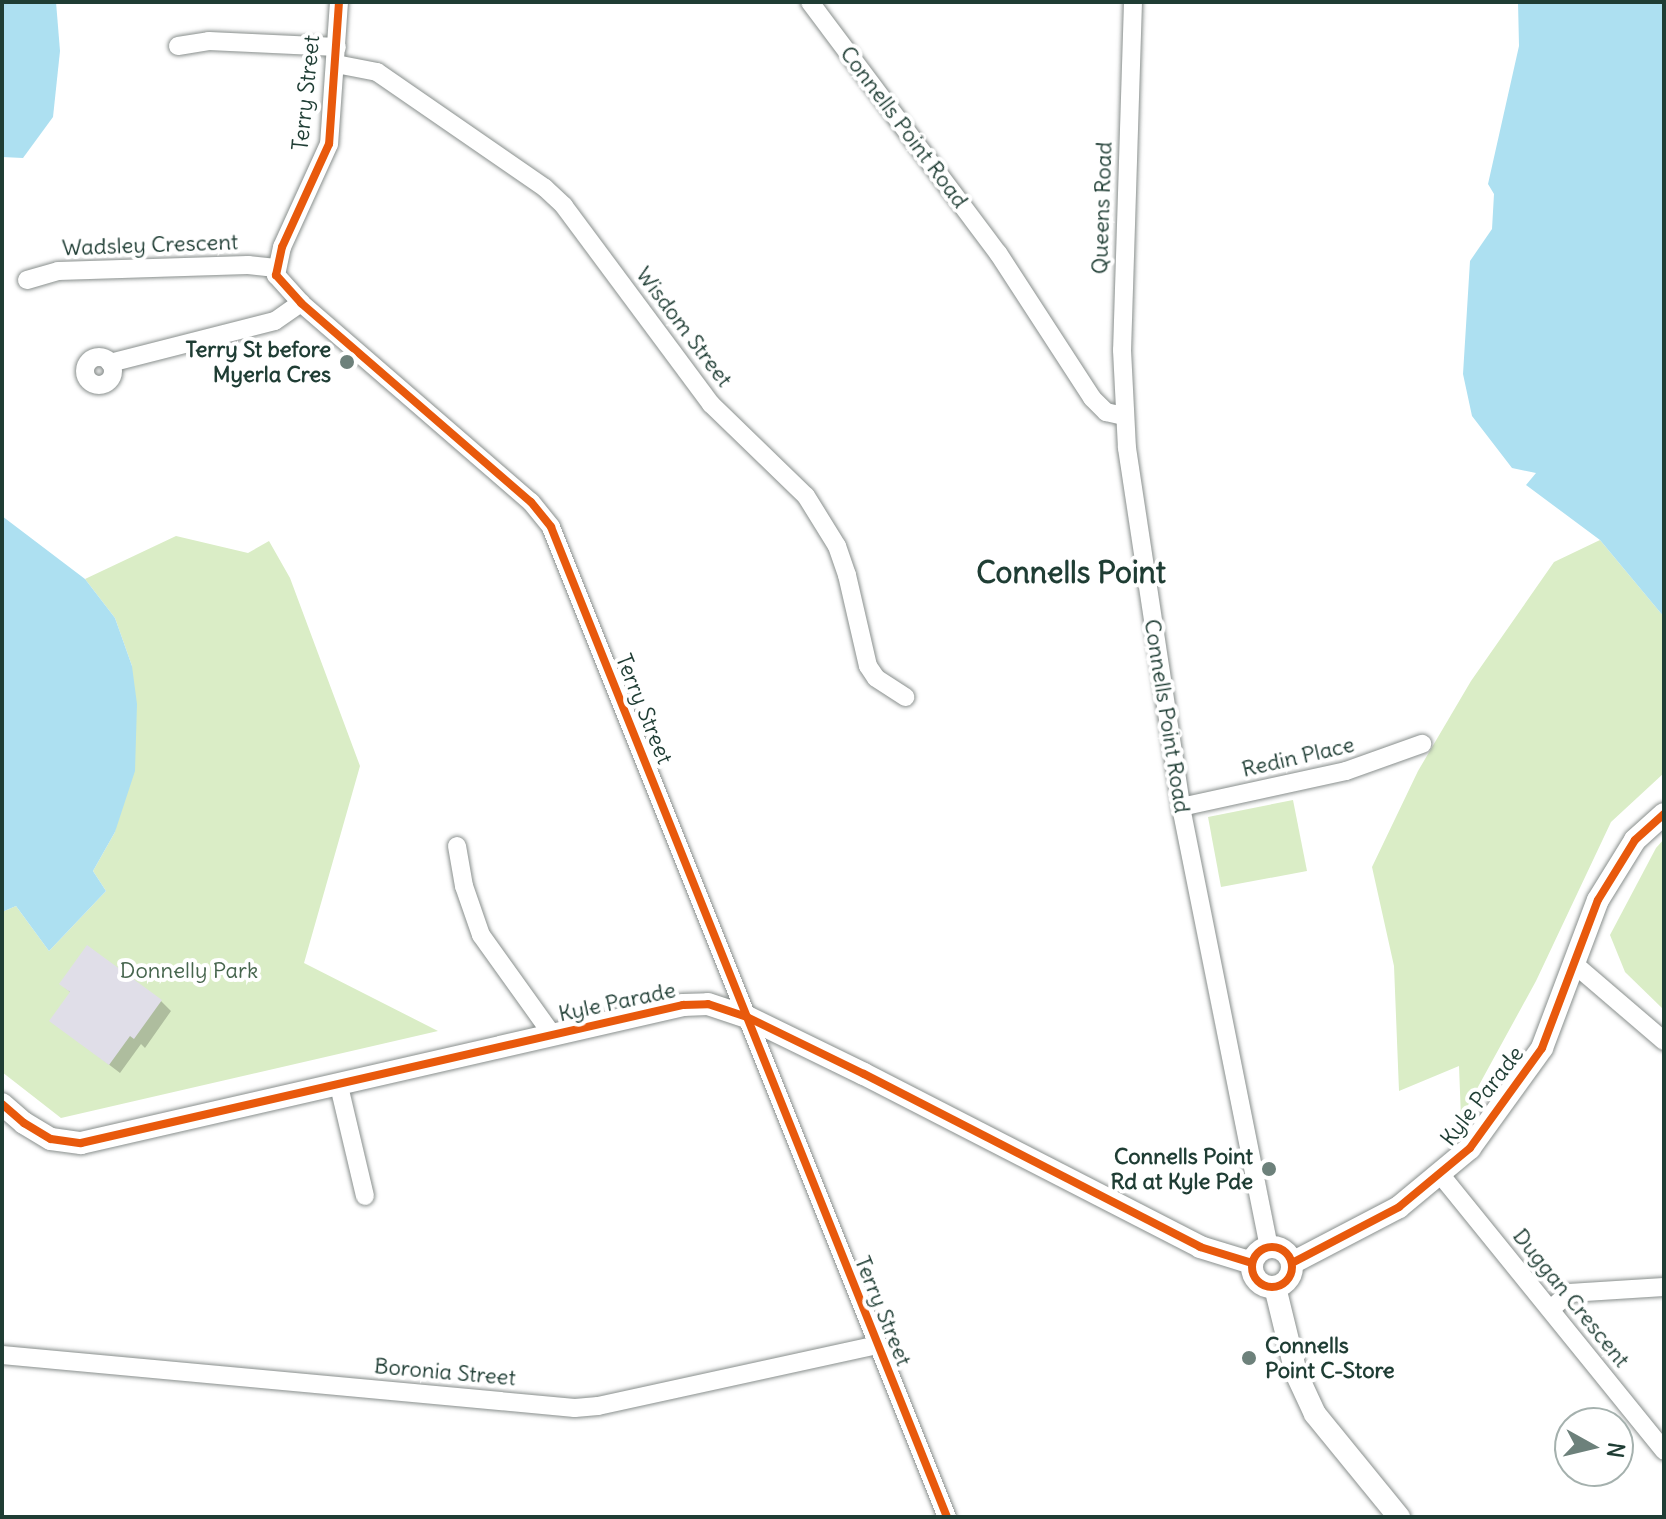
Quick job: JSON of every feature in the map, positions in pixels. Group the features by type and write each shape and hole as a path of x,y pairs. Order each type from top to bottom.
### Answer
{"street":[{"name":"Terry Street","path":"339,2 325,158 276,268 281,283 531,502 551,527 947,1517"},
{"name":"Connells Point Road","path":"810,2 998,253 1092,398 1106,412 1123,416 1181,807 1269,1247"},
{"name":"Queens Road","path":"1123,416 1133,2"},
{"name":"Wisdom Street","path":"178,46 209,41 336,55 377,72 545,188 564,206 711,404 806,496 837,546 847,575 868,666 876,678 905,697"},
{"name":"Wadsley Crescent","path":"27,280 58,271 248,265 276,268"},
{"path":"110,363 275,321 301,303"},
{"name":"Redin Place","path":"1181,807 1346,771 1422,744"},
{"name":"Kyle Parade","path":"1292,1263 1399,1207 1470,1148 1542,1048 1598,900 1635,840 1664,814"},
{"path":"457,846 464,886 481,935 552,1034"},
{"path":"1573,963 1664,1041"},
{"name":"Kyle Parade","path":"2,1104 24,1123 51,1139 81,1143 339,1086 552,1034 696,1003 708,1004 747,1017 1200,1247 1252,1263"},
{"path":"339,1086 365,1196"},
{"name":"Duggan Crescent","path":"1440,1174 1664,1451"},
{"path":"1269,1247 1281,1249 1292,1263 1290,1276 1275,1287 1257,1281 1252,1263 1258,1252 1269,1247"},
{"path":"1275,1287 1296,1373 1315,1414 1399,1517"},
{"path":"1551,1309 1569,1293 1664,1287"},
{"name":"Boronia Street","path":"2,1355 575,1408 598,1406 877,1345"}],"green space":[{"name":"Donnelly Park","path":"176,536 248,553 269,541 290,578 360,766 304,963 438,1031 61,1118 2,1072 2,912 16,906 49,951 106,891 93,871 115,832 132,666 115,618 85,579"},
{"path":"1600,540 1664,617 1664,773 1611,822 1536,981 1461,1118 1459,1066 1399,1091 1394,966 1372,867 1418,771 1471,681 1554,562"},
{"path":"1293,800 1307,871 1221,887 1208,817"},
{"path":"1664,839 1664,1010 1625,972 1610,935 1656,848"}],"water":[{"path":"2,2 56,2 60,51 53,117 23,158 2,157"},
{"path":"1518,2 1664,2 1664,617 1600,540 1526,485 1536,473 1512,468 1472,416 1463,374 1470,261 1492,229 1494,194 1488,184 1519,46"},
{"path":"2,516 85,579 115,618 132,666 137,704 135,771 115,832 93,871 106,891 49,951 16,906 2,912"}],"building":[{"path":"87,945 162,1000 134,1039 130,1036 109,1065 49,1021 70,992 59,984"}],"cycle path":[{"path":"339,2 329,144 282,247 276,275 301,303 531,502 551,527 947,1517"},
{"path":"1292,1263 1399,1207 1470,1148 1542,1048 1598,900 1635,840 1664,814"},
{"path":"2,1104 24,1123 51,1139 81,1143 683,1005 708,1004 747,1017 864,1074 1200,1247 1252,1263"},
{"path":"1272,1247 1286,1253 1292,1267 1286,1281 1272,1287 1258,1281 1252,1267 1258,1253 1272,1247"}],"place":[{"name":"Terry St before Myerla Cres","path":"347,362"},
{"name":"Connells Point Rd at Kyle Pde","path":"1269,1169"},
{"name":"Connells Point C-Store","path":"1249,1358"}],"district":[{"name":"Connells Point","path":"1071,572"}]}
